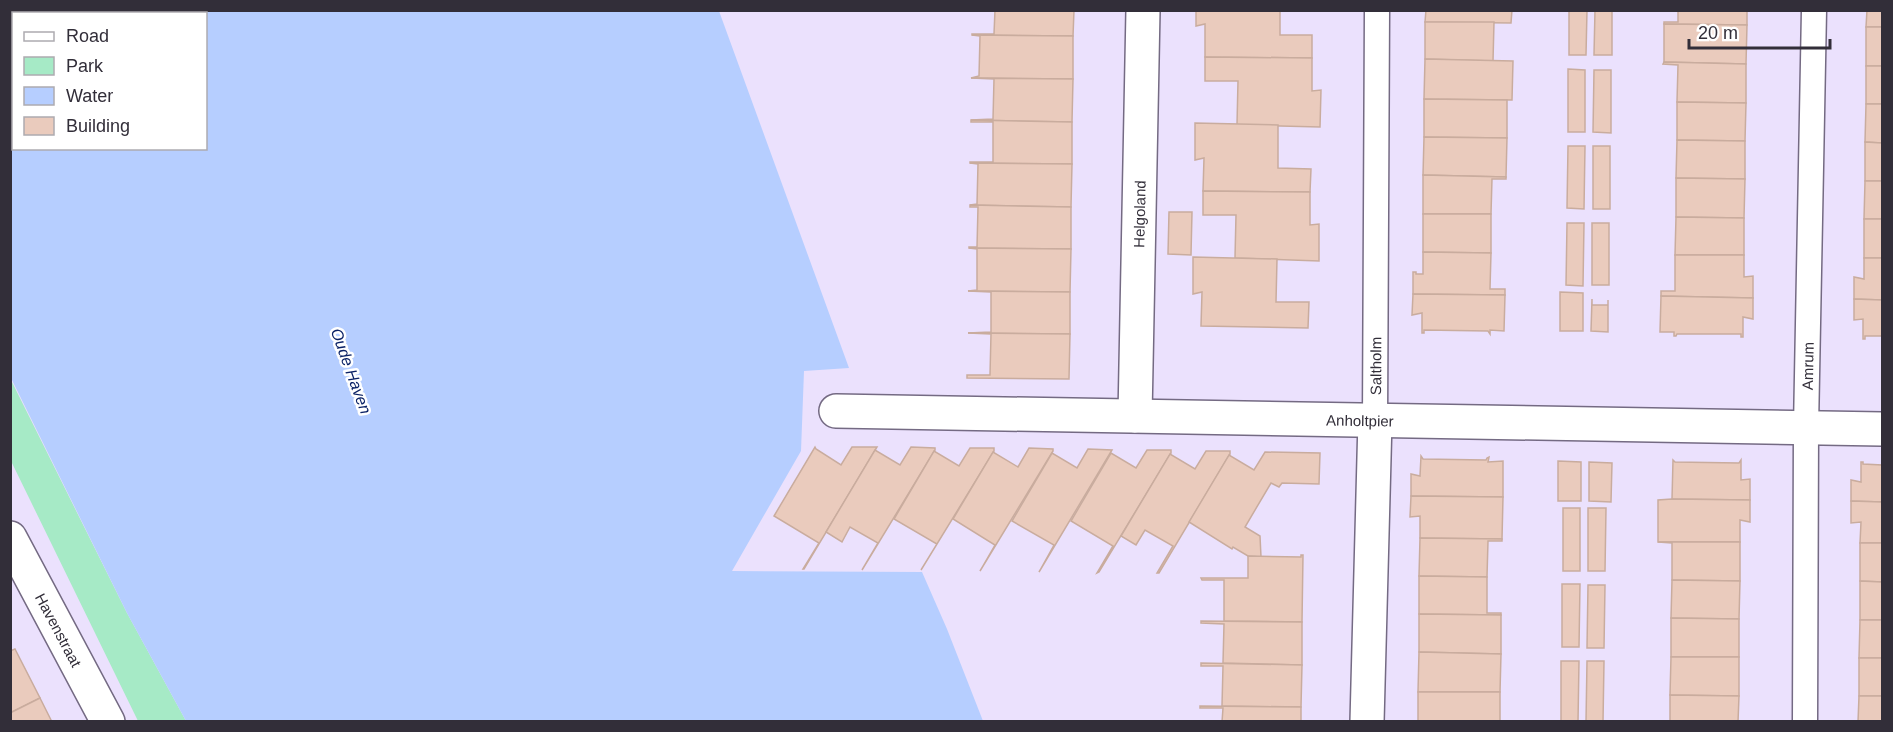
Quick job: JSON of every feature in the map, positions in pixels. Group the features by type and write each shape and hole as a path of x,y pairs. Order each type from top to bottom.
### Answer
{"street":[{"name":"Helgoland","path":"1135,416 1143,10"},
{"name":"Anholtpier","path":"836,411 1882,429"},
{"name":"Saltholm","path":"1367,722 1375,420"},
{"name":"Havenstraat","path":"10,538 108,722"}],"lane":[{"name":"Saltholm","path":"1375,420 1377,10"},
{"name":"Amrum","path":"1804,722 1806,428 1814,10"}],"green space":[{"path":"10,378 127,613 186,721 138,721 11,461"}],"water":[{"name":"Oude Haven","path":"11,10 719,11 849,368 804,371 801,451 732,571 922,572 983,721 186,721 127,613 11,378"}],"building":[{"path":"995,10 1074,10 1073,36 972,35 994,34"},
{"path":"1196,10 1280,10 1280,35 1312,35 1312,58 1205,57 1205,24 1196,26"},
{"path":"1426,10 1512,10 1511,23 1425,22"},
{"path":"1569,10 1587,10 1586,55 1569,55"},
{"path":"1595,10 1612,10 1612,55 1594,55"},
{"path":"1678,10 1747,10 1747,25 1664,24 1664,22 1678,22"},
{"path":"1867,10 1882,10 1882,27 1866,27"},
{"path":"1425,22 1494,22 1493,61 1425,59"},
{"path":"1664,24 1747,25 1746,64 1664,62"},
{"path":"1866,27 1882,27 1882,66 1866,66"},
{"path":"972,35 1073,36 1073,79 971,78 979,76 980,36"},
{"path":"1205,57 1312,58 1312,91 1321,90 1320,127 1237,125 1238,81 1205,81"},
{"path":"1425,59 1513,61 1512,100 1424,99"},
{"path":"1664,62 1746,64 1746,103 1677,102 1678,65 1663,64"},
{"path":"1866,66 1882,66 1882,104 1866,104"},
{"path":"1568,69 1585,70 1585,132 1568,132"},
{"path":"1594,70 1611,70 1611,133 1593,132"},
{"path":"971,78 1073,79 1072,122 971,120 993,119 994,79"},
{"path":"1424,99 1507,100 1507,138 1424,137"},
{"path":"1677,102 1746,103 1745,141 1677,140"},
{"path":"1866,104 1882,104 1882,143 1865,142"},
{"path":"971,120 1072,122 1072,164 970,163 993,162 993,122 971,122"},
{"path":"1195,123 1278,125 1278,168 1311,169 1310,192 1203,191 1204,158 1195,160"},
{"path":"1424,137 1507,138 1506,177 1423,175"},
{"path":"1677,140 1745,141 1745,179 1676,178"},
{"path":"1865,142 1882,143 1882,181 1865,181"},
{"path":"1568,146 1585,146 1584,209 1567,208"},
{"path":"1593,146 1610,146 1610,209 1593,209"},
{"path":"970,163 1072,164 1071,207 970,205 977,204 978,164"},
{"path":"1423,175 1506,177 1506,179 1492,179 1491,214 1423,214"},
{"path":"1676,178 1745,179 1744,218 1676,217"},
{"path":"1865,181 1882,181 1882,219 1864,219"},
{"path":"1203,191 1310,192 1310,225 1319,224 1319,261 1235,258 1236,215 1203,215"},
{"path":"970,205 1071,207 1071,249 969,248 977,247 978,207 970,207"},
{"path":"1169,212 1192,212 1191,255 1168,254"},
{"path":"1423,214 1491,214 1491,253 1423,252"},
{"path":"1676,217 1744,218 1744,255 1675,255"},
{"path":"1864,219 1882,219 1882,258 1864,258"},
{"path":"1567,223 1584,223 1583,286 1566,285"},
{"path":"1592,223 1609,223 1609,285 1592,285"},
{"path":"969,248 1071,249 1070,292 968,291 977,290 977,249"},
{"path":"1423,252 1491,253 1490,289 1505,289 1505,295 1413,294 1413,272 1423,274"},
{"path":"1675,255 1744,255 1744,277 1753,276 1753,298 1661,296 1661,291 1675,291"},
{"path":"1193,257 1277,259 1276,302 1309,302 1308,328 1201,326 1202,292 1193,294"},
{"path":"1864,258 1882,258 1882,300 1854,299 1854,277 1864,279"},
{"path":"968,291 1070,292 1070,334 968,333 991,332 991,292"},
{"path":"1560,292 1583,293 1583,331 1560,331"},
{"path":"1413,294 1505,295 1504,331 1490,330 1490,334 1488,331 1424,330 1422,333 1422,313 1412,315"},
{"path":"1661,296 1753,298 1753,319 1743,317 1743,337 1741,334 1677,334 1674,336 1674,332 1660,332"},
{"path":"1592,299 1592,305 1608,305 1608,332 1591,331"},
{"path":"1854,299 1882,300 1882,336 1865,336 1863,339 1863,319 1854,320"},
{"path":"968,333 1070,334 1069,379 967,378 967,375 990,375 991,334"},
{"path":"815,447 841,465 852,447 877,447 804,569 803,569 819,543 774,516"},
{"path":"911,447 935,448 935,450 862,570 878,543 850,527 842,542 826,532 875,450 900,465"},
{"path":"970,448 994,448 994,451 937,544 894,519 934,451 959,466"},
{"path":"1029,448 1053,449 1053,451 980,571 995,545 953,519 993,452 1018,467"},
{"path":"1088,449 1112,450 1039,572 1054,545 1012,521 1052,453 1077,468"},
{"path":"1147,450 1171,450 1171,453 1097,573 1113,546 1071,521 1111,453 1136,468"},
{"path":"1206,451 1230,451 1230,454 1157,573 1173,546 1145,530 1136,545 1121,536 1170,454 1195,469"},
{"path":"1265,452 1320,453 1319,484 1282,483 1279,487 1271,483 1245,527 1260,536 1261,557 1248,556 1233,547 1232,549 1189,522 1229,455 1254,470"},
{"path":"1421,456 1423,459 1486,460 1489,457 1488,462 1503,461 1503,497 1411,496 1411,474 1420,476"},
{"path":"1673,460 1675,462 1739,463 1741,460 1741,480 1750,479 1750,500 1672,499"},
{"path":"1558,461 1581,462 1581,501 1558,501"},
{"path":"1589,462 1612,463 1611,502 1589,501"},
{"path":"1861,462 1882,465 1882,502 1851,501 1851,480 1861,482"},
{"path":"1411,496 1503,497 1502,539 1420,538 1420,516 1410,517"},
{"path":"1658,500 1750,500 1750,522 1740,520 1740,542 1658,542"},
{"path":"1851,501 1882,502 1882,543 1860,543 1861,522 1851,523"},
{"path":"1563,508 1580,508 1580,571 1563,571"},
{"path":"1588,508 1606,508 1605,571 1588,571"},
{"path":"1420,538 1502,539 1502,541 1488,541 1487,577 1419,576"},
{"path":"1658,542 1740,542 1740,581 1672,580 1672,543"},
{"path":"1860,543 1882,543 1882,582 1860,581"},
{"path":"1303,555 1302,622 1224,621 1224,580 1202,580 1201,578 1248,578 1248,556 1301,557"},
{"path":"1419,576 1487,577 1487,613 1501,613 1501,615 1419,614"},
{"path":"1672,580 1740,581 1739,619 1671,618"},
{"path":"1860,581 1882,582 1882,620 1860,620"},
{"path":"1562,584 1580,584 1579,647 1562,647"},
{"path":"1588,585 1605,585 1604,648 1587,648"},
{"path":"1419,614 1501,615 1501,654 1419,652"},
{"path":"1671,618 1739,619 1739,657 1671,657"},
{"path":"1860,620 1882,620 1882,658 1859,658"},
{"path":"1201,621 1302,622 1302,665 1223,663 1224,624 1201,623"},
{"path":"15,649 40,698 10,713 10,651"},
{"path":"1419,652 1501,654 1500,692 1418,692"},
{"path":"1671,657 1739,657 1739,696 1670,695"},
{"path":"1859,658 1882,658 1882,696 1859,696"},
{"path":"1561,661 1579,661 1578,722 1561,722"},
{"path":"1587,661 1604,661 1603,722 1586,722"},
{"path":"1201,663 1302,665 1301,707 1222,706 1223,666 1201,666"},
{"path":"1418,692 1500,692 1500,722 1418,722"},
{"path":"1670,695 1739,696 1738,722 1670,722"},
{"path":"1859,696 1882,696 1882,722 1858,722"},
{"path":"40,698 52,722 10,722 10,713"},
{"path":"1200,706 1301,707 1301,722 1222,722 1223,708 1200,708"}]}
